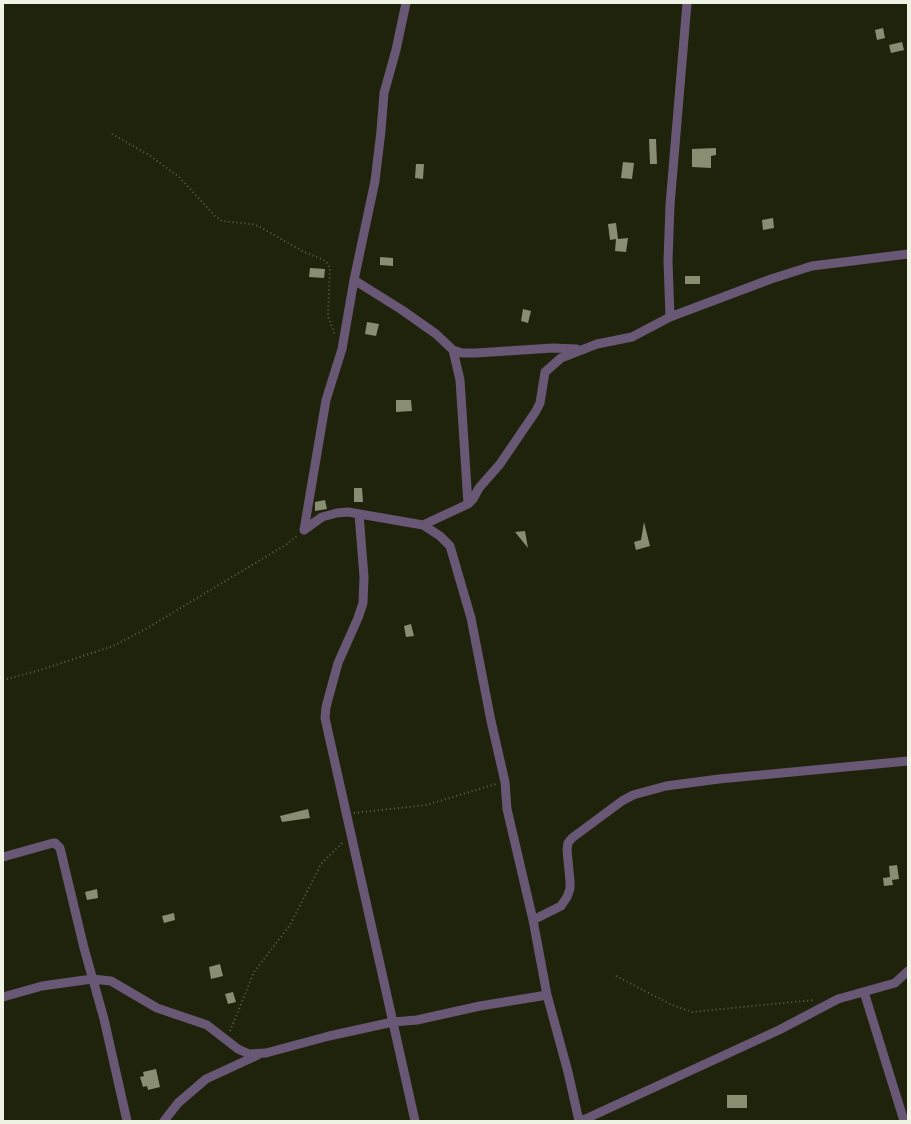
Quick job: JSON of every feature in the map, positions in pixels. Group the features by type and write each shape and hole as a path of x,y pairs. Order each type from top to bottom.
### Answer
{"street":[{"path":"304,530 326,400 342,349 354,280 375,181 382,131 384,93 396,50 406,3"},
{"path":"670,317 668,261 670,205 687,3"},
{"path":"423,525 468,504 500,464 536,411 540,403 545,372 561,358 579,349 632,337 670,317 771,279 812,266 908,254"},
{"path":"354,280 402,310 436,334 453,350 462,353 553,348 579,349"},
{"path":"453,350 460,380 468,504"},
{"path":"304,530 322,518 337,513 348,512 423,525 440,536 452,549 471,618 491,721 505,782 507,809 533,920 547,995 580,1121 772,1034 838,999 895,983 908,971"},
{"path":"359,514 364,578 363,603 338,663 326,707 325,718 348,814 415,1121"},
{"path":"533,920 561,906 567,896 570,889 567,850 568,843 572,838 622,801 633,795 666,786 719,779 908,761"},
{"path":"3,858 53,843 58,845 104,1020 127,1121"},
{"path":"3,997 42,986 92,979 111,981 157,1008 201,1022 227,1038 243,1052 249,1054 261,1053 393,1022 417,1020 480,1006 547,995"},
{"path":"864,992 904,1121"},
{"path":"164,1121 178,1103 206,1079 261,1053"}],"path":[{"path":"112,134 149,155 179,177 215,216 222,221 252,224 304,252 326,260 330,269 328,316 342,349"},
{"path":"3,680 37,671 113,646 144,630 287,544 304,530"},
{"path":"348,814 426,805 505,782"},
{"path":"227,1038 243,1003 254,972 294,918 322,864 352,833"},
{"path":"616,976 672,1005 692,1012 818,1000"}],"building":[{"path":"883,28 885,38 877,40 875,30"},
{"path":"902,42 904,50 891,53 889,45"},
{"path":"649,139 656,139 657,164 650,164"},
{"path":"716,148 716,155 711,156 711,168 692,167 692,149"},
{"path":"623,162 634,163 632,179 621,178"},
{"path":"416,164 424,164 423,179 415,178"},
{"path":"773,218 774,228 763,230 762,220"},
{"path":"616,223 618,239 628,238 626,252 615,251 616,239 610,240 608,224"},
{"path":"380,257 393,258 393,266 380,265"},
{"path":"310,268 325,269 324,278 309,277"},
{"path":"685,276 700,276 700,284 685,284"},
{"path":"523,309 531,311 528,323 521,321"},
{"path":"367,322 379,324 376,336 365,334"},
{"path":"396,400 411,400 412,411 396,412"},
{"path":"354,488 362,488 363,502 354,502"},
{"path":"325,500 327,509 315,511 315,502"},
{"path":"644,522 650,546 636,550 634,542 641,540"},
{"path":"525,531 528,548 515,532"},
{"path":"411,624 414,636 406,637 404,626"},
{"path":"308,809 310,818 282,822 280,816"},
{"path":"897,865 899,879 892,880 893,885 884,886 883,878 890,877 889,866"},
{"path":"97,889 98,898 87,900 85,892"},
{"path":"174,913 175,920 164,923 162,916"},
{"path":"220,964 223,976 211,979 209,967"},
{"path":"233,992 236,1002 228,1004 225,994"},
{"path":"156,1069 160,1087 148,1090 147,1086 143,1087 140,1077 144,1076 143,1072"},
{"path":"727,1095 747,1095 747,1108 727,1108"}]}
